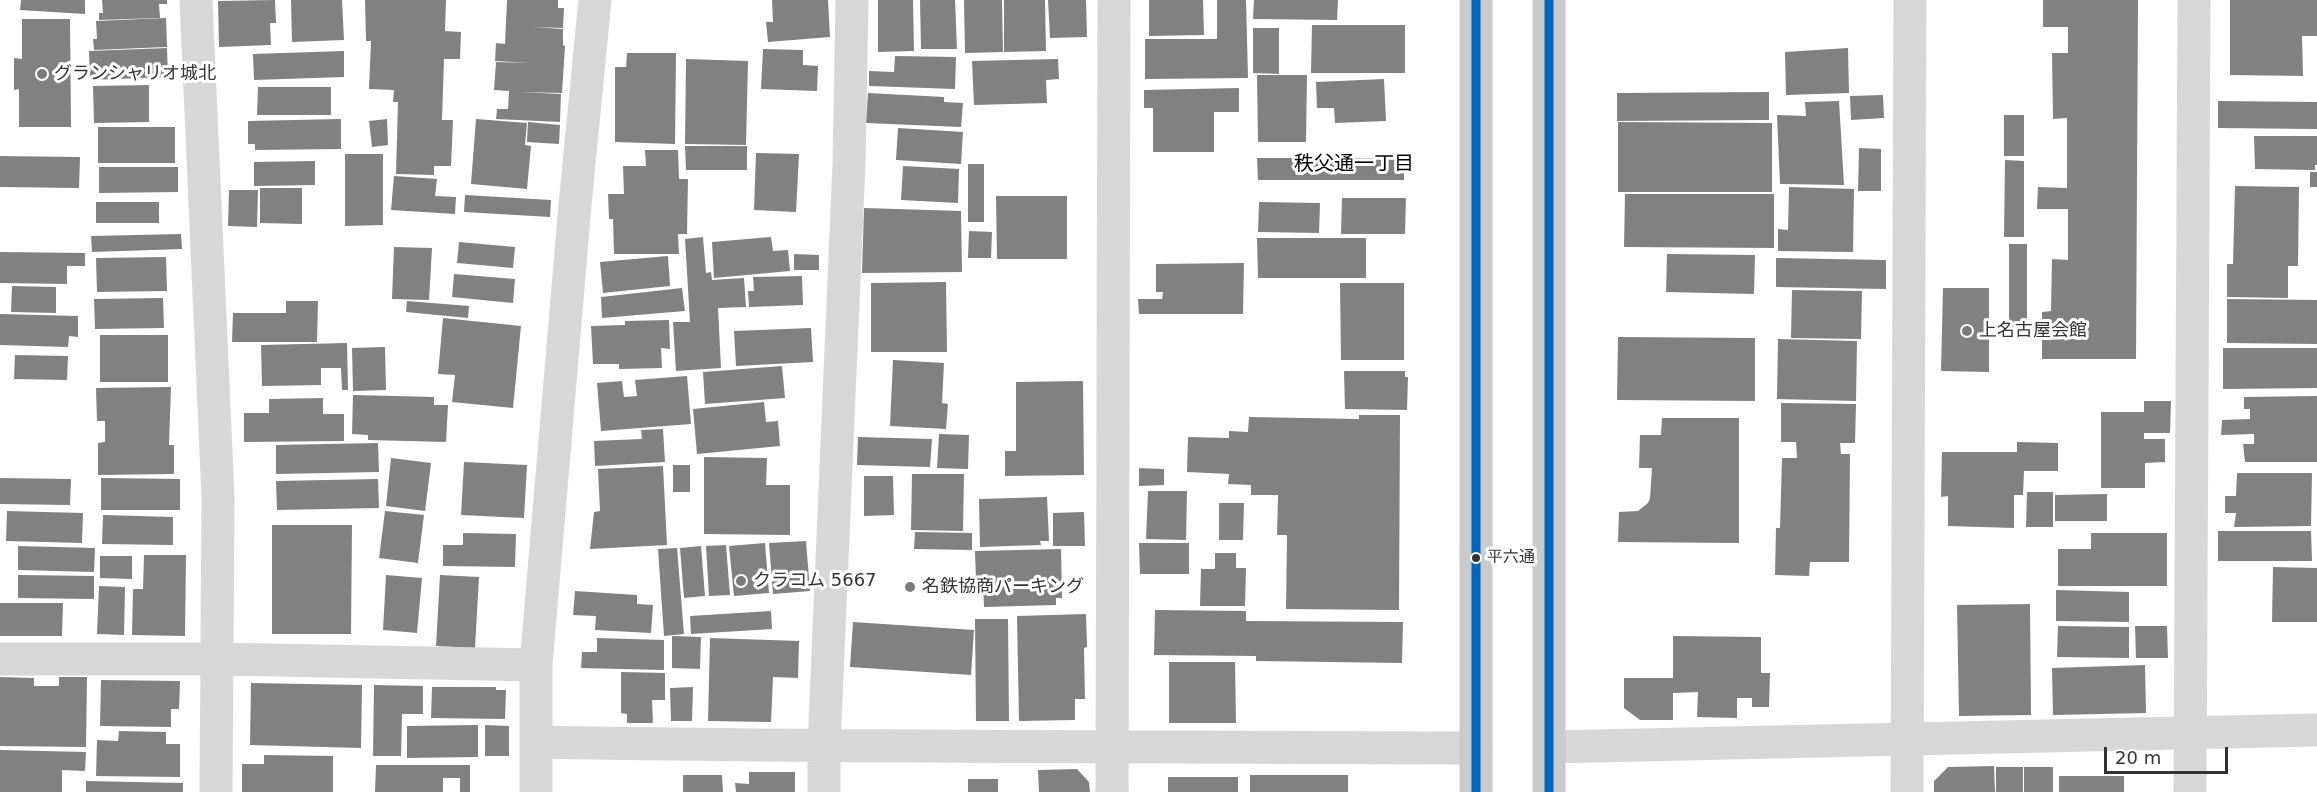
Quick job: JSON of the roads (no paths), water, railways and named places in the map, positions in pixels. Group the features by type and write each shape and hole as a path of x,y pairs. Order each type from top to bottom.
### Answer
{"main road":[{"path":"1476,0 1476,792"},
{"path":"1549,0 1550,792"}],"street":[{"path":"196,0 219,497 216,792"},
{"path":"536,792 536,665 595,0"},
{"path":"824,792 824,746 849,163 852,0"},
{"path":"1112,792 1114,0"},
{"path":"1907,792 1910,0"},
{"path":"2190,792 2194,0"},
{"path":"0,659 218,659 536,665"},
{"path":"1550,747 2317,730"},
{"path":"536,742 824,746 1112,745 1476,748"}],"place":[{"name":"グランシャリオ城北","path":"42,74"},
{"name":"上名古屋会館","path":"1967,331"},
{"name":"平六通","path":"1476,558"},
{"name":"クラコム 5667","path":"741,581"},
{"name":"名鉄協商パーキング","path":"910,587"}],"district":[{"name":"秩父通一丁目","path":"1354,165"}]}
